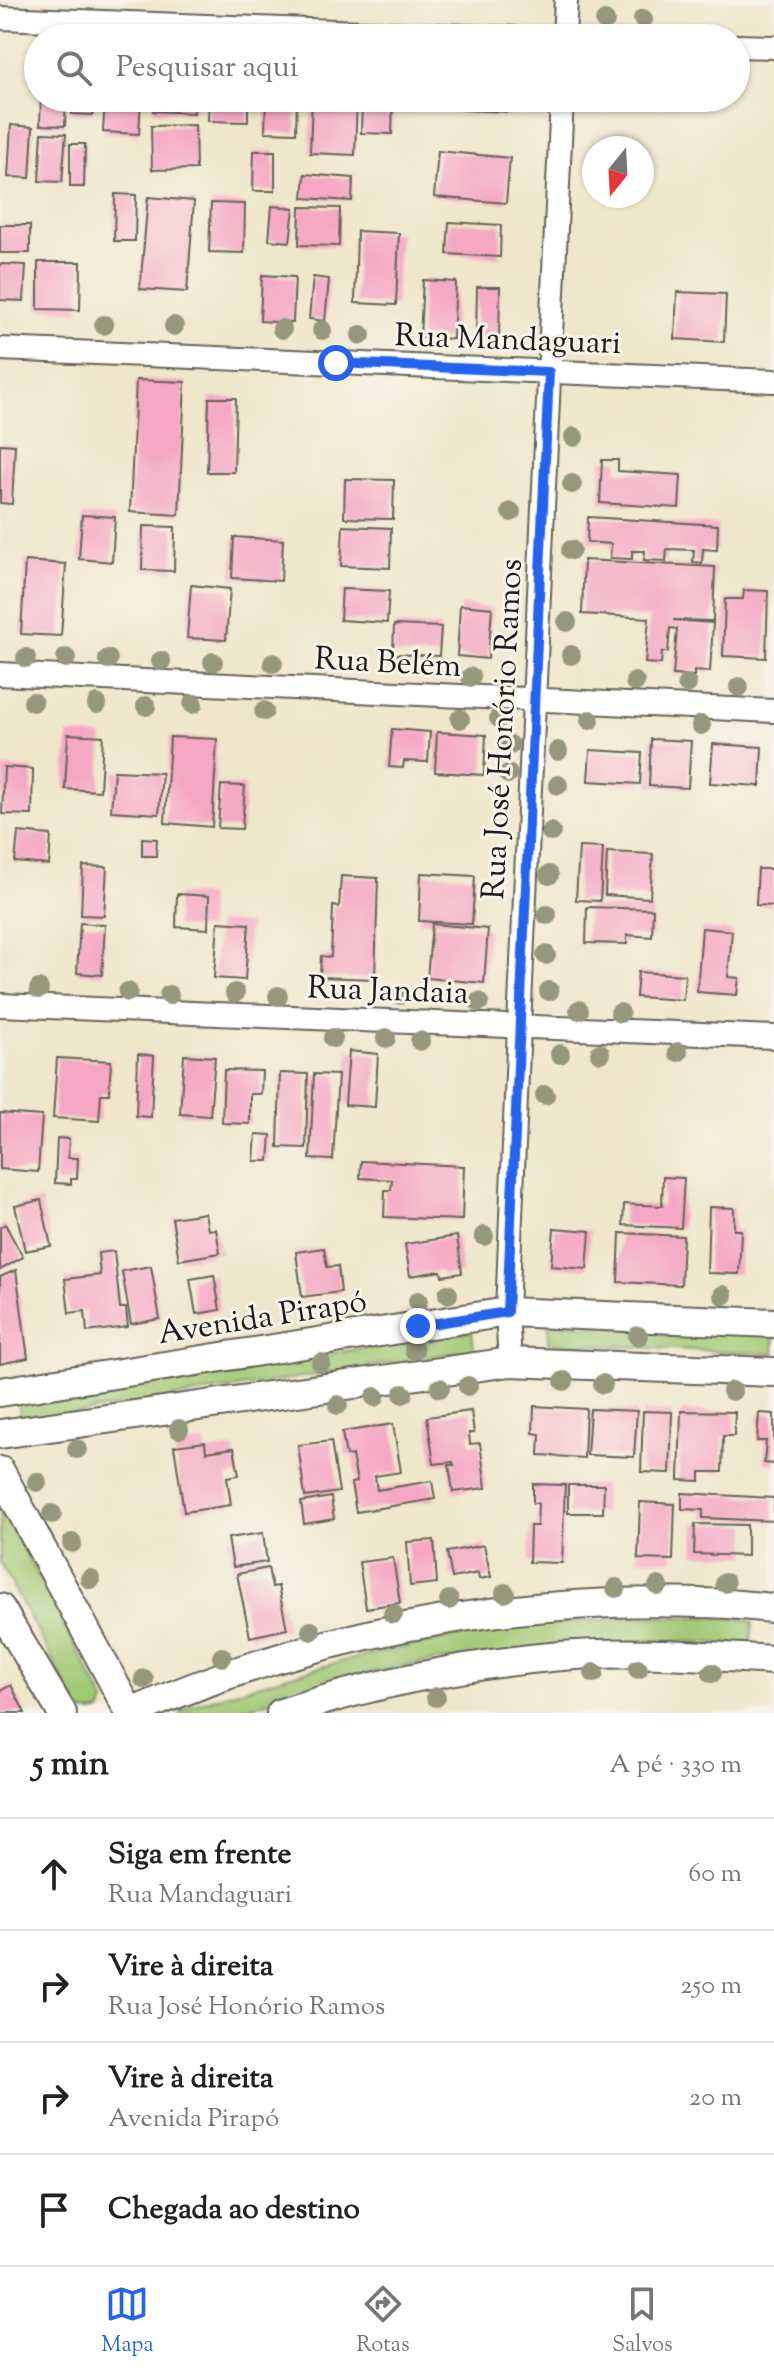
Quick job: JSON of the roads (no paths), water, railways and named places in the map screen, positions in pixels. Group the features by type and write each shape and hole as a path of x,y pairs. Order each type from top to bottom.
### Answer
{"street":[{"path":"565,24 566,0"},
{"path":"0,18 154,24"},
{"path":"750,46 774,47"},
{"name":"Rua José Honório Ramos","path":"510,1362 507,1312 561,112"},
{"name":"Rua Mandaguari","path":"0,349 774,381"},
{"name":"Rua Belém","path":"0,674 774,711"},
{"name":"Rua Jandaia","path":"0,1005 774,1037"},
{"name":"Avenida Pirapó","path":"0,1392 507,1312 774,1323"},
{"path":"0,1434 510,1362 774,1372"},
{"path":"0,1471 130,1713 230,1672 411,1626 479,1615 606,1604 700,1603 774,1608"},
{"path":"0,1608 62,1713"},
{"path":"281,1713 343,1695 451,1671 562,1656 622,1654 774,1660"}]}
